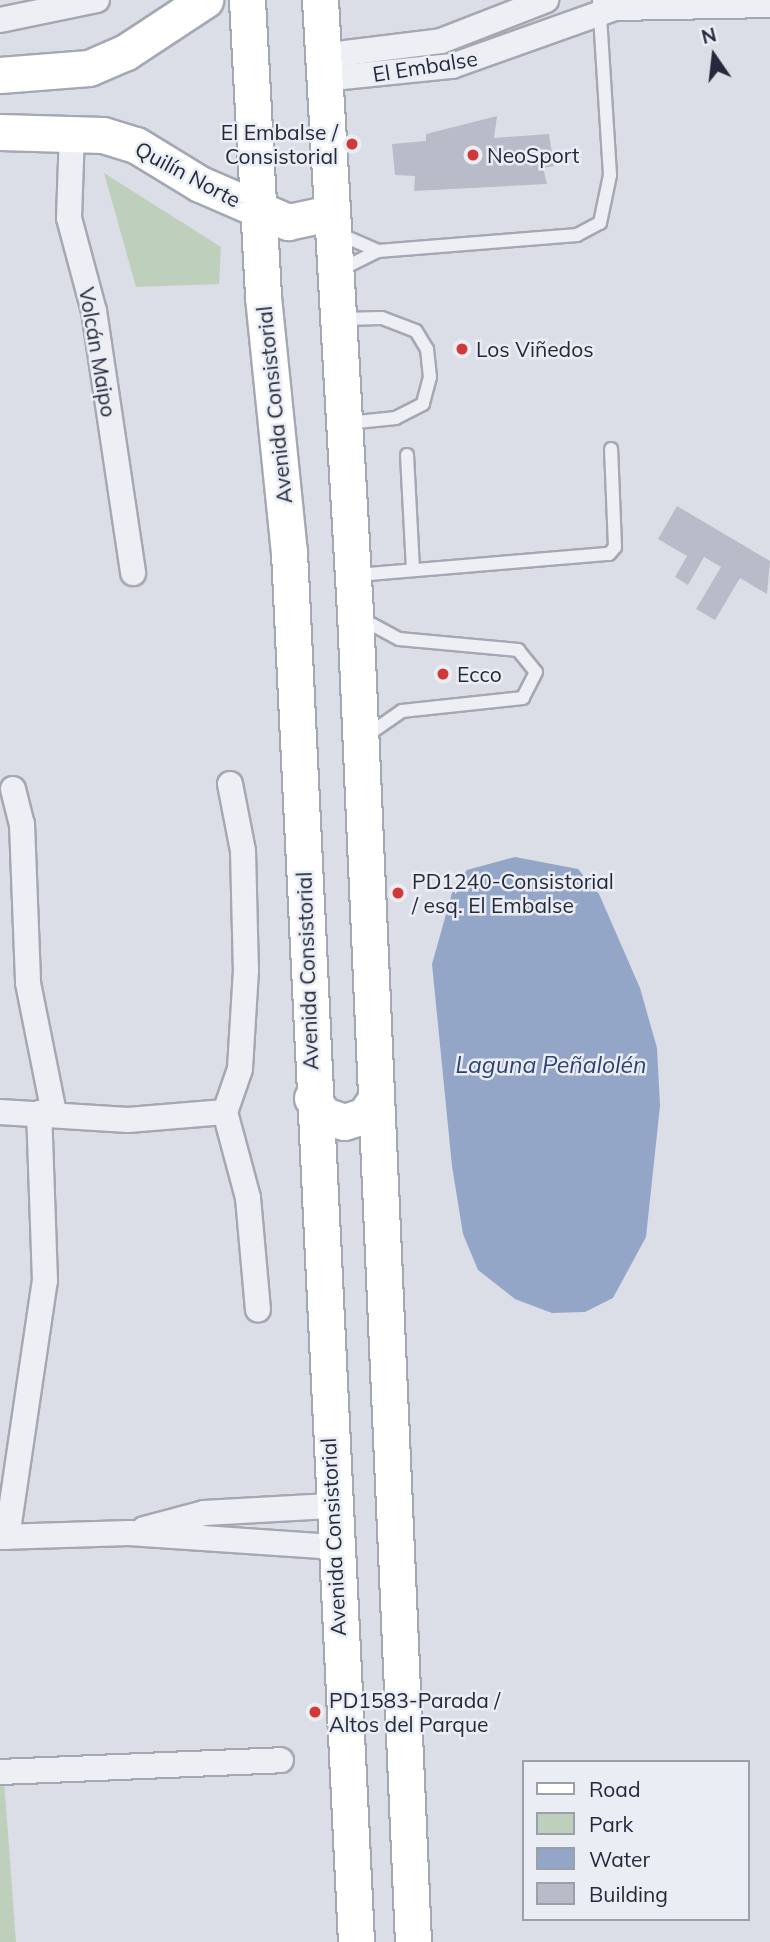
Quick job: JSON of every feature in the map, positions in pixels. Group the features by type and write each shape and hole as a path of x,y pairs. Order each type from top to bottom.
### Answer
{"main road":[{"path":"0,75 89,68 136,46 205,0"},
{"name":"Avenida Consistorial","path":"247,0 259,210 289,552 330,1506 356,1942"},
{"path":"310,0 310,31 322,68"},
{"path":"320,0 355,613 413,1942"},
{"name":"Quilín Norte","path":"0,132 72,132 136,145 259,210 299,223 331,221"},
{"path":"312,1098 324,1115 344,1122 364,1116 376,1099"}],"street":[{"path":"11,20 97,0"},
{"name":"El Embalse","path":"322,68 441,41 546,0"},
{"name":"El Embalse","path":"322,68 452,66 599,6 770,5"},
{"name":"Volcán Maipo","path":"72,132 69,218 94,311 133,573"},
{"path":"230,784 243,851 246,970 240,1069 225,1112 248,1198 258,1310"},
{"path":"13,789 22,824 28,984 47,1113 46,1281 3,1537 130,1533 333,1547"},
{"path":"0,1112 128,1120 225,1112"},
{"path":"130,1533 204,1513 330,1506"},
{"path":"0,1772 281,1760"}],"lane":[{"path":"334,274 378,251 577,235 600,223 610,175 599,6"},
{"path":"331,221 378,251"},
{"path":"337,320 382,318 409,327 427,349 430,377 423,404 396,418 344,423"},
{"path":"353,576 609,554 615,547 611,449"},
{"path":"407,455 413,570"},
{"path":"355,613 399,639 518,650 536,672 523,698 402,711 360,741"}],"green space":[{"path":"104,173 221,247 219,284 136,287"},
{"path":"0,1780 4,1780 16,1942 0,1942"}],"water":[{"name":"Laguna Peñalolén","path":"515,857 578,869 599,894 640,988 657,1048 660,1106 646,1237 613,1298 585,1312 552,1313 515,1299 478,1270 463,1234 452,1166 432,964 452,893 467,870"}],"building":[{"name":"NeoSport","path":"497,116 494,138 549,134 554,166 543,168 547,184 414,191 415,176 395,175 392,144 426,141 426,134"},
{"path":"677,506 770,561 767,594 740,578 715,620 696,609 721,567 704,557 688,585 675,577 687,556 658,539"}],"place":[{"name":"El Embalse / Consistorial","path":"352,144"},
{"name":"NeoSport","path":"473,155"},
{"name":"Los Viñedos","path":"462,349"},
{"name":"Ecco","path":"443,674"},
{"name":"PD1240-Consistorial / esq. El Embalse","path":"398,893"},
{"name":"PD1583-Parada / Altos del Parque","path":"315,1712"}]}
